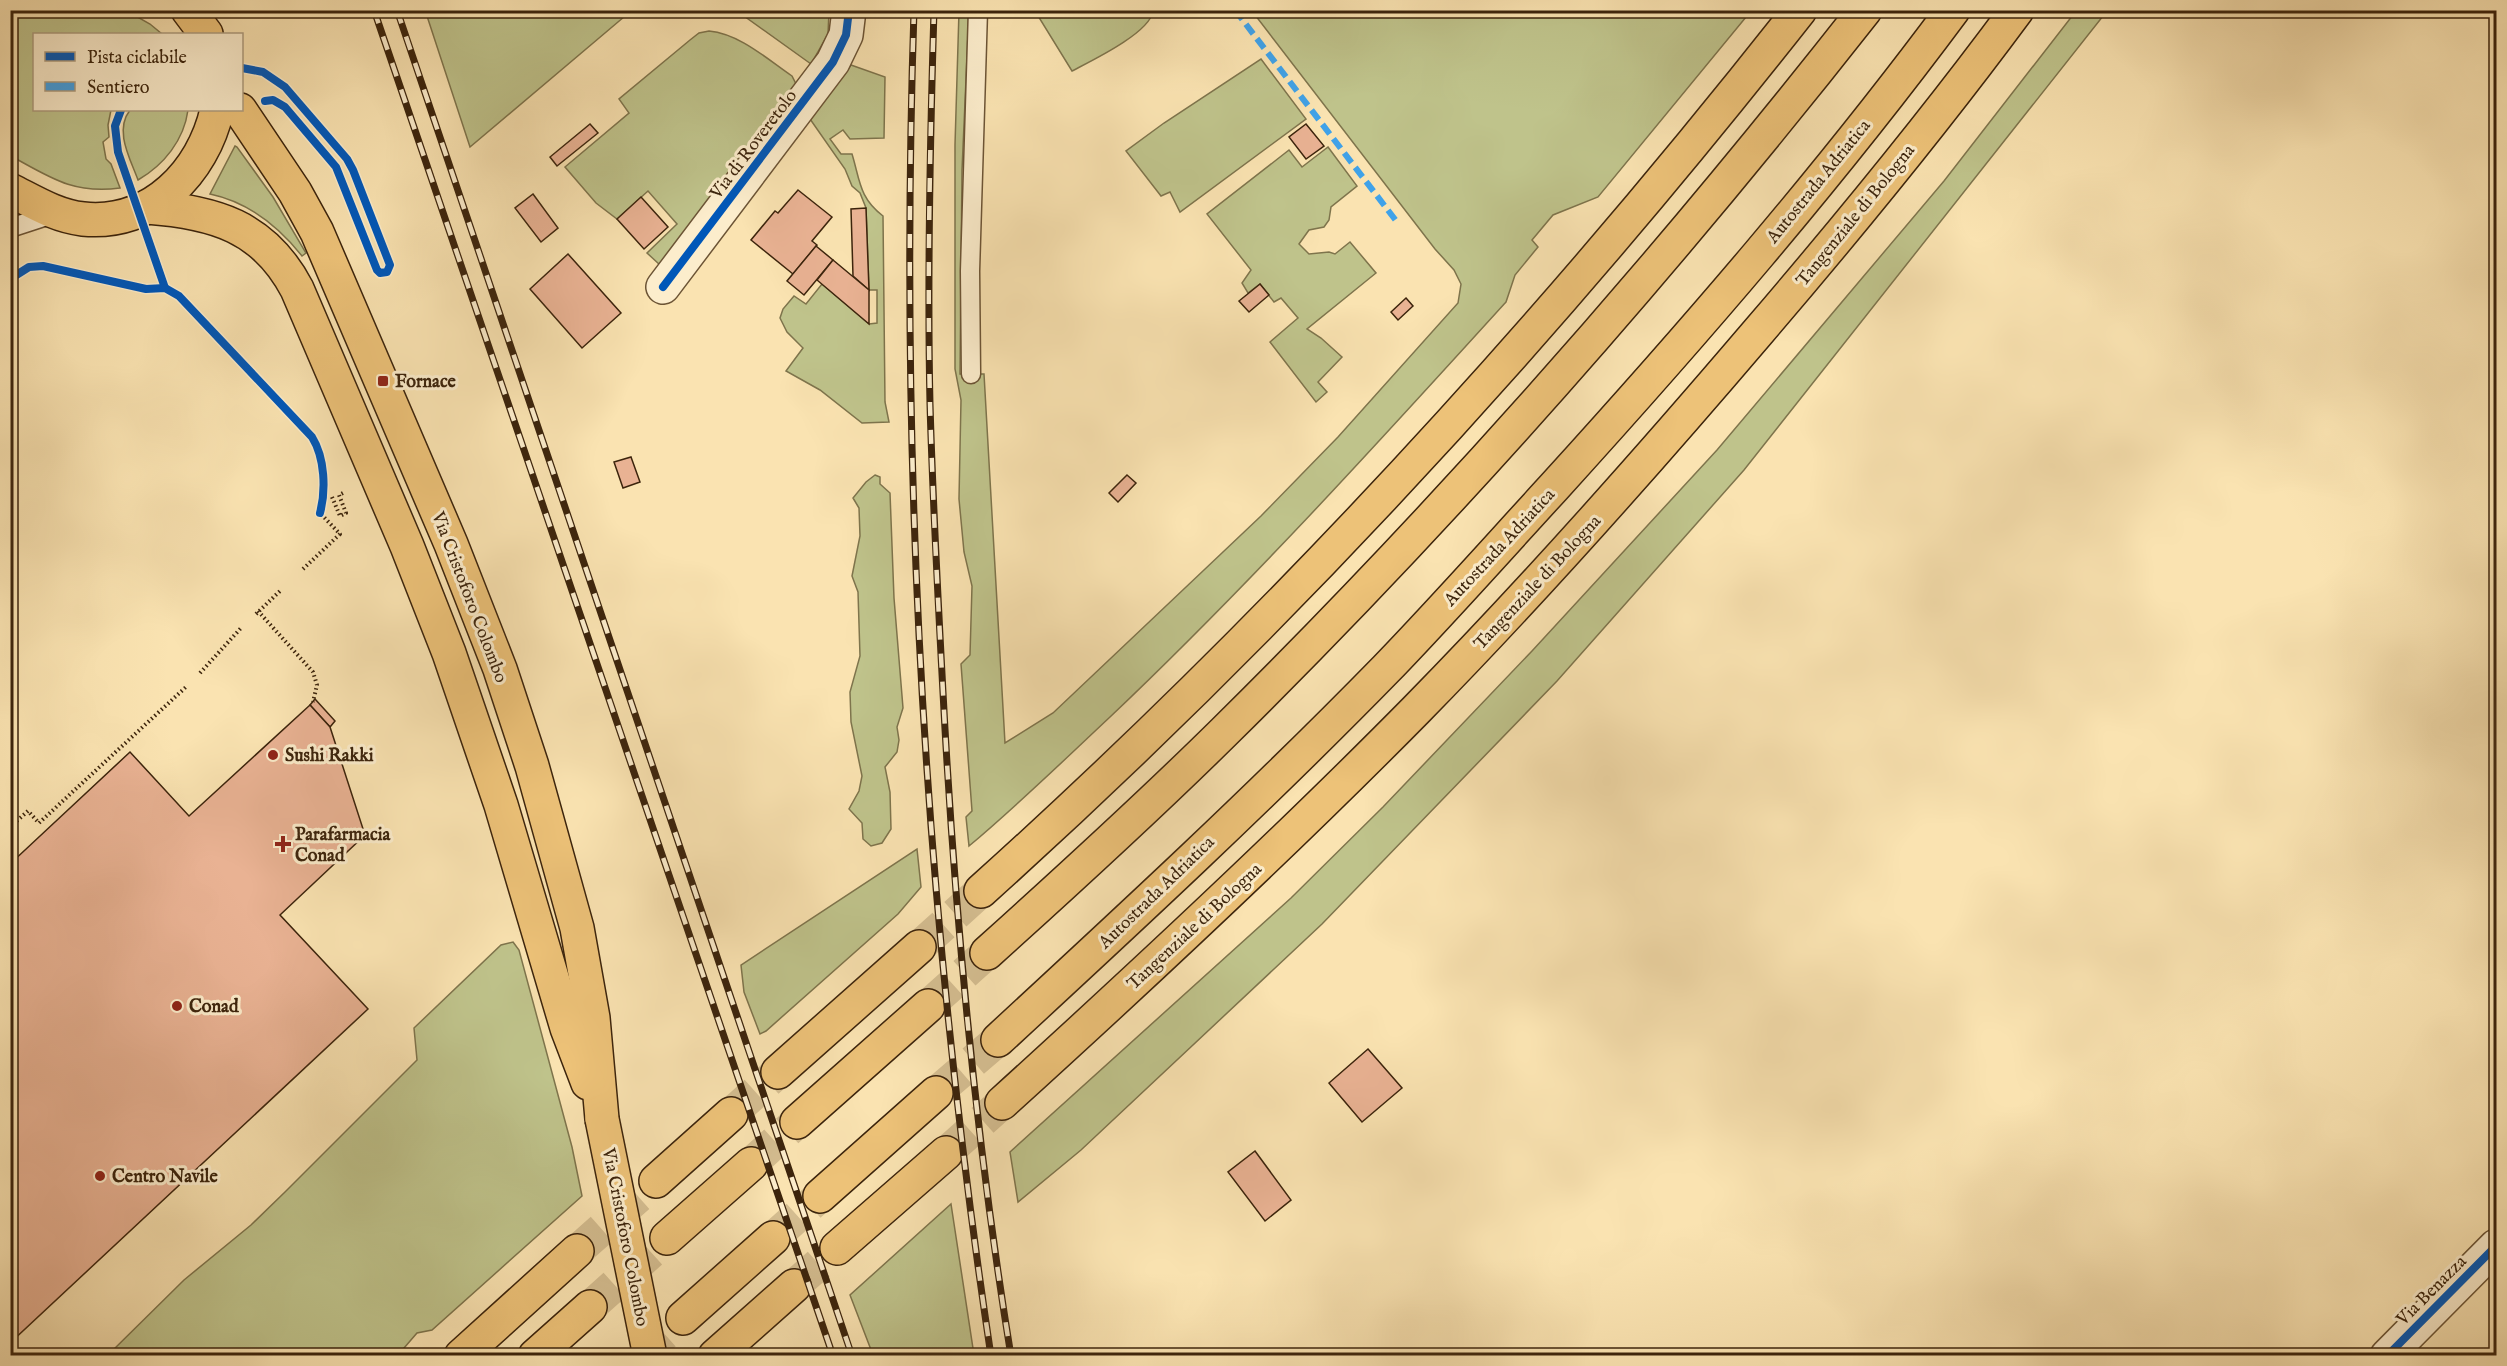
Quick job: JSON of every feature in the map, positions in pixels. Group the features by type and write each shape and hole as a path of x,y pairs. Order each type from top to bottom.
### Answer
{"main road":[{"path":"188,10 205,33"},
{"path":"981,891 1045,833 1187,696 1290,593 1421,454 1587,269 1800,10"},
{"path":"987,953 1081,868 1223,732 1454,494 1544,395 1653,269 1764,138 1865,10"},
{"name":"Autostrada Adriatica","path":"998,1040 1126,921 1362,693 1504,542 1625,409 1759,254 1953,10"},
{"name":"Tangenziale di Bologna","path":"1002,1103 1189,932 1401,725 1516,606 1621,490 1800,284 1902,160 2017,10"},
{"name":"Via Cristoforo Colombo","path":"10,190 56,213 84,219 97,219 147,207 173,189 191,170 211,131 216,111"},
{"name":"Via Cristoforo Colombo","path":"241,111 295,192 321,240 446,533 500,669 535,777 578,928 593,1018 602,1119 650,1356"},
{"name":"Via Cristoforo Colombo","path":"147,207 198,212 239,229 273,255 297,290 407,546 449,653 501,806 567,1028 602,1119"},
{"path":"778,1072 920,947"},
{"path":"796,1122 928,1006"},
{"path":"820,1196 936,1093"},
{"path":"656,1181 731,1114"},
{"path":"837,1248 946,1153"},
{"path":"667,1238 751,1164"},
{"path":"683,1318 773,1238"},
{"path":"461,1356 577,1251"},
{"path":"715,1356 794,1286"},
{"path":"535,1356 590,1307"}],"street":[{"name":"Via di Roveretolo","path":"663,287 833,62 846,35 849,10"},
{"name":"Via Benazza","path":"2387,1356 2496,1246"}],"lane":[{"path":"971,374 970,271 978,10"},
{"path":"10,228 56,213"}],"path":[{"path":"303,569 340,534 324,502 340,516 346,513 339,495 345,492"},
{"path":"279,591 257,612 313,672 317,685 313,702"},
{"path":"200,673 241,628"},
{"path":"10,827 28,811 39,823 187,686"}],"green space":[{"path":"425,10 631,10 631,11 470,147"},
{"path":"10,11 127,11 161,33 33,33 33,111 111,111 108,125 109,137 103,142 106,159 111,164 120,188 89,189 75,186 51,177 11,156"},
{"path":"737,11 829,11 828,34 811,64"},
{"path":"959,11 969,11 962,170 960,374 984,374 1005,743 1053,713 1261,516 1338,437 1458,303 1461,284 1454,270 1435,249 1252,11 1751,11 1598,197 1553,215 1532,240 1538,247 1515,275 1506,302 1312,513 1162,667 1040,783 969,846 966,817 972,811 961,664 970,655 972,586 964,552 959,499 961,400 955,369 955,145"},
{"path":"1035,11 1153,11 1142,28 1131,37 1072,71"},
{"path":"2076,11 2107,11 1744,470 1557,681 1322,924 1081,1150 1018,1202 1010,1152 1291,898 1383,807 1532,651 1717,450 1944,181"},
{"path":"709,31 732,37 753,48 792,76 796,84 660,265 647,253 677,224 648,191 617,219 596,203 565,167 629,113 619,99 699,33"},
{"path":"1261,59 1306,119 1180,212 1170,192 1161,196 1126,151"},
{"path":"851,65 885,77 884,138 850,139 843,130 830,139 841,154 852,154 865,195 883,216 885,402 889,422 862,423 820,390 786,371 803,348 787,332 780,318 783,309 794,296 806,304 822,284 869,324 877,323 877,290 869,290 866,208 860,193 852,186 845,169 810,119"},
{"path":"129,111 188,111 182,131 171,151 156,167 138,180 123,136 125,118"},
{"path":"235,146 273,197 306,253 302,256 283,235 261,217 237,203 210,194"},
{"path":"1328,147 1357,186 1331,207 1329,220 1324,227 1309,230 1299,244 1309,254 1329,252 1335,254 1350,242 1376,273 1307,329 1342,357 1318,382 1327,392 1316,402 1270,342 1298,318 1281,298 1274,302 1260,284 1248,293 1242,283 1251,270 1207,214 1289,150 1302,167"},
{"path":"875,475 880,477 880,484 890,493 894,598 903,708 897,727 899,740 897,752 885,767 890,792 891,829 882,843 871,846 863,839 862,823 849,809 859,791 862,776 851,722 850,692 860,656 858,592 852,576 860,536 859,508 853,498"},
{"path":"917,849 921,887 898,914 760,1034 744,992 741,965"},
{"path":"513,942 519,950 572,1147 582,1196 432,1330 417,1333 398,1355 108,1355 184,1280 251,1225 417,1060 414,1028 501,945"},
{"path":"951,1204 974,1355 873,1355 850,1295"}],"building":[{"path":"590,124 598,133 557,166 550,157"},
{"path":"1306,124 1324,146 1306,159 1289,137"},
{"path":"798,190 832,217 812,241 817,245 793,274 751,240 775,211 778,213"},
{"path":"533,194 558,228 541,242 515,208"},
{"path":"641,197 668,227 644,249 617,219"},
{"path":"866,208 869,290 853,276 851,209"},
{"path":"816,246 833,260 804,295 787,281"},
{"path":"568,254 621,313 582,348 530,289"},
{"path":"833,260 869,290 869,324 817,280"},
{"path":"1260,284 1269,295 1249,312 1239,301"},
{"path":"1406,298 1413,306 1398,320 1391,312"},
{"path":"631,457 640,482 623,488 614,462"},
{"path":"1127,475 1136,483 1118,502 1109,493"},
{"path":"315,699 335,721 330,727 310,705"},
{"name":"Centro Navile","path":"310,705 330,727 365,835 280,915 368,1009 10,1343 10,864 130,752 189,816"},
{"path":"1368,1049 1402,1088 1362,1122 1329,1083"},
{"path":"1255,1151 1291,1200 1265,1221 1228,1172"}],"tunnel":[{"path":"919,947 981,891"},
{"path":"928,1006 987,953"},
{"path":"936,1093 998,1040"},
{"path":"731,1114 778,1072"},
{"path":"946,1153 1002,1103"},
{"path":"751,1164 797,1122"},
{"path":"577,1251 656,1181"},
{"path":"773,1238 820,1196"},
{"path":"590,1307 667,1238"},
{"path":"794,1286 837,1248"},
{"path":"640,1356 683,1318"}],"railway":[{"path":"374,10 833,1356"},
{"path":"397,10 852,1356"},
{"path":"914,10 910,179 910,348 914,516 922,685 933,853 949,1021 968,1189 991,1356"},
{"path":"934,10 929,207 929,355 934,526 945,729 962,965 978,1122 1011,1356"}],"marked path":[{"path":"1235,10 1397,222"}],"cycle path":[{"path":"663,287 833,62 846,35 849,10"},
{"path":"243,68 263,72 285,87 347,159 390,265 387,272 380,273 377,270 336,167 285,107 273,100 265,101"},
{"path":"121,111 115,126 118,152 165,288"},
{"path":"10,279 29,267 43,266 146,289 165,288 179,296 312,437 322,464 323,494 320,513"},
{"path":"2387,1356 2496,1246"}],"place":[{"name":"Fornace","path":"383,381"},
{"name":"Sushi Rakki","path":"273,755"},
{"name":"Parafarmacia Conad","path":"283,844"},
{"name":"Conad","path":"177,1006"},
{"name":"Centro Navile","path":"100,1176"}]}
